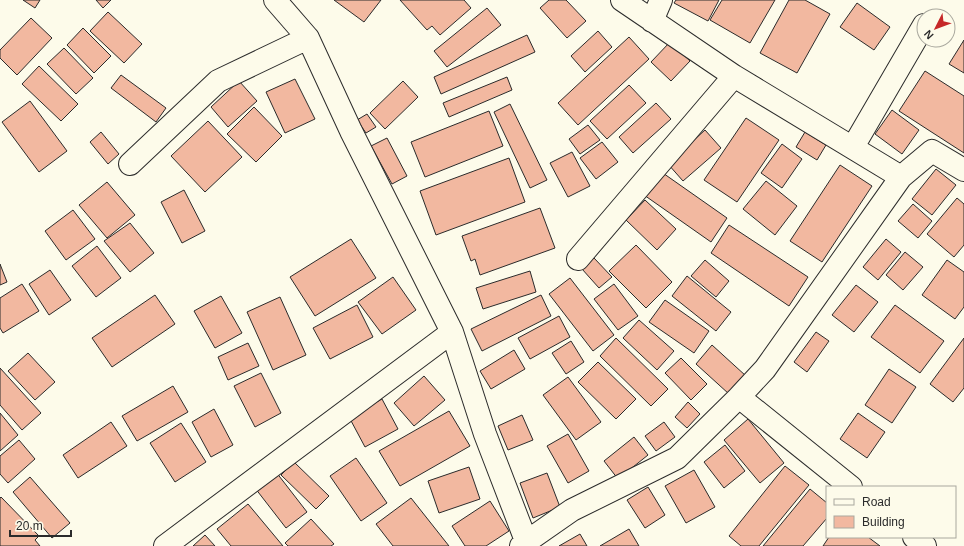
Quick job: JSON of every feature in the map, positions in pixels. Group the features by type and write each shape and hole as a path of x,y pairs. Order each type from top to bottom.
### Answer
{"street":[{"path":"275,0 308,38 351,131 452,332 485,434 525,545 572,510 677,458 765,369 901,177 932,151 964,170"},
{"path":"622,0 734,76 901,177"},
{"path":"652,21 661,0"},
{"path":"130,164 218,81 308,38"},
{"path":"853,147 916,39"},
{"path":"578,258 734,76"},
{"path":"165,546 452,332"},
{"path":"739,397 850,486"},
{"path":"915,538 925,546"}],"building":[{"path":"23,0 40,0 35,8"},
{"path":"96,0 111,0 103,8"},
{"path":"334,0 381,0 364,22"},
{"path":"400,0 464,0 471,8 440,35 432,26 427,30"},
{"path":"549,0 566,0 586,21 567,38 540,8"},
{"path":"676,0 719,0 708,21 674,3"},
{"path":"722,0 775,0 750,43 710,20"},
{"path":"789,0 805,0 830,14 797,73 760,53"},
{"path":"857,3 890,27 874,50 840,27"},
{"path":"487,8 501,25 447,67 434,51"},
{"path":"108,12 142,44 124,63 90,31"},
{"path":"31,18 52,38 17,75 0,58 0,50"},
{"path":"83,28 111,56 94,73 67,45"},
{"path":"598,31 612,47 585,72 571,56"},
{"path":"527,35 535,52 441,94 434,77"},
{"path":"629,37 649,59 578,125 558,103"},
{"path":"964,40 964,73 949,64"},
{"path":"670,42 690,61 671,81 651,62"},
{"path":"64,48 93,78 76,94 47,64"},
{"path":"39,66 78,104 61,121 22,84"},
{"path":"925,71 964,96 964,153 899,111"},
{"path":"121,75 166,108 156,122 111,88"},
{"path":"507,77 512,90 449,117 443,103"},
{"path":"295,79 315,119 285,133 266,92"},
{"path":"239,81 257,101 228,127 211,107"},
{"path":"403,81 418,97 385,129 370,113"},
{"path":"629,85 646,103 607,139 590,121"},
{"path":"30,101 67,151 39,172 2,122"},
{"path":"656,103 671,119 633,153 619,137"},
{"path":"510,104 547,180 530,188 494,112"},
{"path":"254,107 282,136 256,162 227,134"},
{"path":"892,110 919,130 902,154 875,134"},
{"path":"489,111 503,146 425,177 411,142"},
{"path":"367,114 376,127 366,133 357,120"},
{"path":"746,118 779,140 737,202 704,180"},
{"path":"208,121 242,157 205,192 171,156"},
{"path":"588,125 600,140 580,154 569,139"},
{"path":"705,130 721,148 683,181 668,164"},
{"path":"101,132 119,154 108,164 90,142"},
{"path":"805,132 826,145 817,160 796,147"},
{"path":"387,138 407,176 392,184 371,146"},
{"path":"602,142 618,162 596,179 580,158"},
{"path":"782,144 802,159 782,188 761,173"},
{"path":"572,152 590,186 568,197 550,163"},
{"path":"509,158 525,202 436,235 420,191"},
{"path":"840,165 872,186 822,262 790,241"},
{"path":"936,169 956,185 932,215 912,199"},
{"path":"660,171 727,218 711,242 644,195"},
{"path":"766,181 797,206 775,235 743,209"},
{"path":"107,182 135,215 107,238 79,205"},
{"path":"184,190 205,231 182,243 161,202"},
{"path":"957,198 964,204 964,245 954,257 927,234"},
{"path":"645,200 676,229 657,250 626,220"},
{"path":"913,204 932,221 918,238 898,221"},
{"path":"540,208 555,248 480,275 475,259 471,261 462,236"},
{"path":"73,210 95,239 66,260 45,231"},
{"path":"130,223 154,253 130,272 104,241"},
{"path":"729,225 808,277 789,306 711,253"},
{"path":"351,239 376,278 315,316 290,277"},
{"path":"886,239 901,252 878,280 863,267"},
{"path":"636,245 672,282 646,308 609,271"},
{"path":"97,246 121,278 96,297 72,266"},
{"path":"905,252 923,267 903,290 886,275"},
{"path":"594,258 612,277 599,288 582,269"},
{"path":"705,260 729,281 716,297 691,276"},
{"path":"947,260 964,272 964,307 955,319 922,295"},
{"path":"0,264 7,282 0,285"},
{"path":"50,270 71,300 49,315 29,284"},
{"path":"530,271 536,292 483,309 476,288"},
{"path":"687,276 731,312 716,331 672,296"},
{"path":"393,277 416,310 382,334 358,302"},
{"path":"570,278 614,335 593,351 549,294"},
{"path":"22,284 39,311 3,333 0,328 0,298"},
{"path":"614,284 638,316 618,330 594,299"},
{"path":"856,285 878,302 854,332 832,315"},
{"path":"155,295 175,324 112,367 92,338"},
{"path":"541,295 551,316 482,351 471,329"},
{"path":"221,296 242,333 215,348 194,311"},
{"path":"280,297 306,355 273,370 247,312"},
{"path":"665,300 709,331 694,353 649,322"},
{"path":"357,305 373,337 330,359 313,328"},
{"path":"895,305 944,341 920,373 871,337"},
{"path":"559,316 570,337 530,359 518,338"},
{"path":"639,320 674,351 657,370 623,338"},
{"path":"816,332 829,341 807,372 794,362"},
{"path":"616,338 668,389 651,406 600,356"},
{"path":"964,338 964,388 953,402 930,384"},
{"path":"571,341 584,362 566,374 552,353"},
{"path":"248,343 259,366 228,380 218,357"},
{"path":"712,345 746,376 729,394 696,364"},
{"path":"514,350 525,369 491,389 480,371"},
{"path":"28,353 55,382 35,400 8,371"},
{"path":"681,358 707,384 691,400 665,373"},
{"path":"598,362 636,399 616,419 578,382"},
{"path":"0,368 41,413 22,430 0,405"},
{"path":"889,369 916,387 892,423 865,405"},
{"path":"261,373 281,413 255,427 234,386"},
{"path":"424,376 445,400 414,426 394,403"},
{"path":"568,377 601,422 576,440 543,395"},
{"path":"173,386 188,412 137,441 122,416"},
{"path":"382,399 398,429 365,447 349,417"},
{"path":"688,402 700,414 687,428 675,417"},
{"path":"214,409 233,445 211,457 192,422"},
{"path":"449,411 470,446 400,486 379,451"},
{"path":"0,413 18,435 0,451"},
{"path":"858,413 885,432 867,458 840,439"},
{"path":"522,415 533,440 508,450 498,426"},
{"path":"748,419 784,463 760,483 724,440"},
{"path":"111,422 127,446 78,478 63,455"},
{"path":"664,422 675,437 656,451 645,436"},
{"path":"181,423 206,462 175,482 150,443"},
{"path":"568,434 589,471 568,483 547,446"},
{"path":"634,437 648,455 618,479 604,461"},
{"path":"19,440 35,459 8,483 0,474 0,456"},
{"path":"725,445 745,471 724,488 704,462"},
{"path":"356,458 387,503 361,521 330,476"},
{"path":"294,462 329,496 316,509 281,475"},
{"path":"785,466 809,485 759,546 741,546 729,536"},
{"path":"469,467 480,499 439,513 428,481"},
{"path":"694,470 715,507 686,523 665,486"},
{"path":"276,472 307,512 286,528 255,488"},
{"path":"547,473 560,507 533,518 520,483"},
{"path":"30,477 70,523 52,538 13,492"},
{"path":"648,487 665,515 645,528 627,500"},
{"path":"810,489 826,502 826,519 803,546 763,546"},
{"path":"1,497 39,536 35,540 40,546 0,546"},
{"path":"411,498 449,546 393,546 376,524"},
{"path":"490,501 509,531 486,546 465,546 452,526"},
{"path":"248,504 283,546 231,546 217,529"},
{"path":"311,519 334,544 331,546 288,546 285,543"},
{"path":"629,529 639,546 600,546"},
{"path":"580,534 587,546 559,546"},
{"path":"205,535 215,546 193,546"},
{"path":"828,538 869,538 880,546 823,546"}]}
